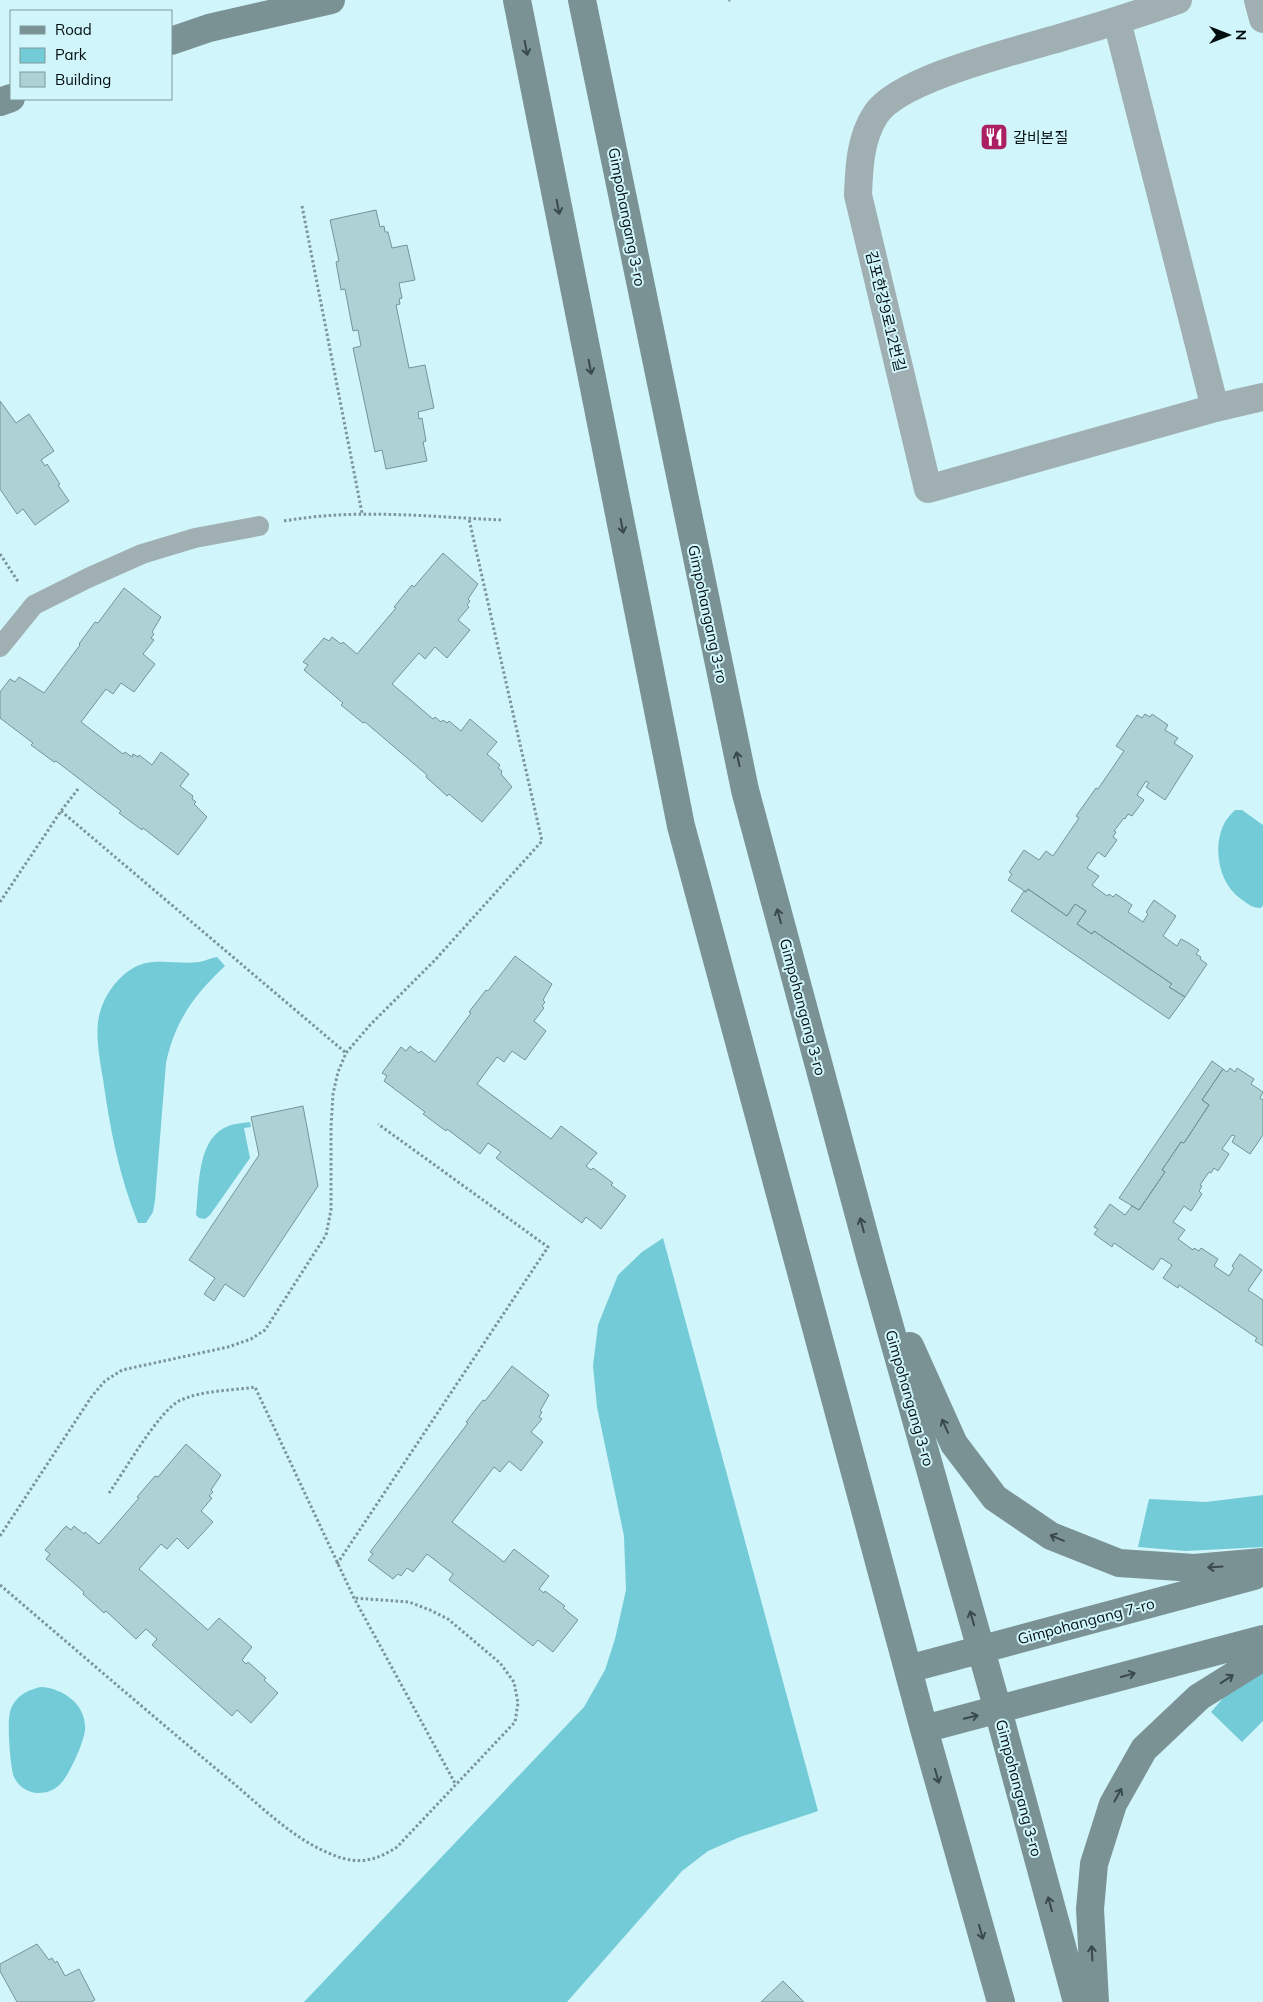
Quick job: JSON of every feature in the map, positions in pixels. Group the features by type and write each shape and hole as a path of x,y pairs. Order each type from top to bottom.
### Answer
{"main road":[{"path":"172,41 209,28 331,0"},
{"path":"517,0 681,826 924,1729 1001,2002"},
{"name":"Gimpohangang 3-ro","path":"582,0 745,790 871,1260 998,1710 1077,2002"},
{"path":"871,1260 954,1444 995,1498 1051,1536 1119,1563 1194,1568 1263,1562"},
{"name":"Gimpohangang 7-ro","path":"908,1669 1263,1574"},
{"path":"924,1729 1263,1638"},
{"path":"1094,2002 1090,1909 1094,1864 1113,1804 1144,1749 1199,1697 1263,1657"}],"street":[{"name":"김포한강9로12번길","path":"1178,0 1117,21 955,70 919,83 895,95 876,114 865,136 859,164 858,195 928,489 1215,408 1263,397"},
{"path":"1258,0 1263,19"},
{"path":"1117,21 1215,408"}],"lane":[{"path":"0,647 34,605 88,578 142,554 195,538 259,526"}],"path":[{"path":"302,206 362,513"},
{"path":"259,526 306,517 362,513 503,520"},
{"path":"0,1536 92,1396 105,1380 122,1370 228,1347 251,1339 265,1330 326,1235 331,1210 333,1094 338,1072 346,1053 370,1025 435,960 542,841 469,519"},
{"path":"0,554 34,605"},
{"path":"0,902 78,789"},
{"path":"61,811 346,1053"},
{"path":"337,1564 548,1247 378,1124"},
{"path":"109,1493 164,1413 178,1402 199,1395 255,1387 354,1598 456,1785"},
{"path":"0,1585 203,1758 300,1837 321,1850 339,1857 359,1860 380,1858 397,1847 515,1722 518,1703 514,1682 500,1663 448,1619 409,1602 354,1598"}],"green space":[{"path":"1235,810 1242,810 1263,825 1263,905 1261,908 1250,905 1241,899 1233,892 1222,874 1218,853 1221,832 1226,820"},
{"path":"217,957 225,966 195,998 180,1021 170,1048 166,1063 153,1212 146,1223 138,1223 120,1170 109,1116 98,1043 98,1022 102,1006 115,983 135,967 142,964 150,962 191,963"},
{"path":"250,1122 251,1127 244,1128 250,1158 210,1215 205,1219 199,1218 196,1215 199,1179 204,1155 209,1144 215,1135 224,1128"},
{"path":"663,1238 818,1811 740,1837 708,1851 682,1871 567,2002 304,2002 584,1707 605,1670 615,1639 626,1590 624,1536 597,1407 593,1366 598,1325 618,1275 642,1252"},
{"path":"1263,1495 1263,1547 1186,1551 1138,1547 1149,1499 1206,1502"},
{"path":"1263,1670 1263,1721 1242,1742 1211,1712 1232,1688"},
{"path":"41,1687 65,1694 72,1700 82,1713 85,1721 85,1730 73,1765 60,1785 48,1792 38,1793 24,1788 14,1777 10,1755 9,1725 10,1712 18,1698 26,1692"}],"building":[{"path":"376,210 380,227 384,226 385,232 388,232 392,248 407,245 415,280 399,283 402,298 399,299 400,304 396,305 409,368 425,365 434,408 418,412 419,419 422,418 426,441 423,442 427,461 386,469 382,450 375,452 353,348 361,346 358,330 353,331 345,289 341,290 336,262 339,261 330,220"},
{"path":"0,401 16,423 29,414 54,451 41,460 45,466 47,464 69,501 35,525 23,509 17,514 0,489"},
{"path":"443,553 478,584 468,599 470,601 467,605 469,607 458,620 470,630 447,658 435,647 425,659 419,653 392,684 433,719 435,717 441,722 443,720 447,723 449,721 461,731 470,719 497,742 487,754 500,765 498,768 502,771 501,774 512,787 482,822 449,794 447,796 426,777 427,775 365,722 363,723 341,705 343,703 304,670 308,665 303,662 324,638 329,641 332,637 341,644 343,642 357,654 396,608 394,607 412,585 414,587"},
{"path":"124,588 161,617 152,632 154,634 151,638 154,640 143,654 155,664 134,692 121,683 113,694 106,689 81,722 123,754 125,752 132,757 133,754 138,757 139,755 152,765 161,752 189,774 180,786 193,796 192,799 196,802 194,804 207,817 178,855 143,828 142,830 119,813 121,811 56,761 54,762 31,745 33,743 0,718 0,692 10,679 15,682 19,677 44,693 95,622 98,623"},
{"path":"1145,714 1150,717 1152,714 1168,725 1165,730 1178,738 1174,743 1193,756 1165,800 1146,787 1149,783 1146,781 1137,795 1144,800 1132,816 1128,814 1114,831 1116,832 1113,837 1117,840 1105,857 1098,852 1087,868 1099,876 1092,885 1107,896 1109,894 1113,897 1116,894 1132,905 1128,912 1143,922 1148,914 1146,912 1154,900 1176,916 1163,936 1177,946 1181,939 1187,942 1199,950 1196,954 1207,964 1185,997 1169,987 1172,984 1094,931 1092,934 1077,924 1086,911 1075,904 1067,916 1028,889 1026,892 1008,880 1012,874 1009,872 1024,850 1039,860 1046,851 1053,856 1079,818 1076,816 1096,788 1098,789 1124,751 1116,746 1137,715 1142,718"},
{"path":"1028,889 1067,916 1075,904 1086,911 1077,924 1092,934 1094,931 1172,984 1169,987 1185,997 1169,1019 1011,911 1024,891 1026,892"},
{"path":"515,956 552,984 543,1000 545,1002 542,1006 544,1008 534,1021 546,1031 525,1060 512,1051 504,1062 497,1057 477,1084 551,1139 561,1126 597,1153 586,1166 591,1170 593,1168 613,1183 611,1185 626,1196 601,1229 586,1217 582,1223 496,1158 501,1152 488,1143 480,1154 447,1129 446,1131 423,1114 425,1112 384,1081 387,1076 382,1073 401,1047 406,1051 410,1046 419,1053 421,1051 435,1062 471,1013 469,1012"},
{"path":"1212,1061 1223,1069 1202,1100 1209,1105 1184,1143 1181,1142 1162,1170 1165,1172 1139,1210 1119,1198"},
{"path":"1230,1068 1235,1072 1237,1068 1254,1079 1251,1084 1263,1092 1260,1098 1263,1100 1263,1135 1250,1154 1232,1142 1235,1136 1232,1135 1222,1149 1229,1154 1218,1171 1214,1168 1200,1185 1202,1186 1199,1191 1202,1194 1191,1211 1184,1206 1173,1222 1185,1230 1178,1239 1193,1250 1194,1248 1199,1251 1201,1248 1218,1259 1214,1266 1229,1276 1234,1268 1232,1266 1240,1254 1262,1270 1248,1290 1263,1300 1263,1346 1255,1341 1257,1338 1179,1285 1178,1288 1163,1278 1172,1265 1161,1258 1153,1270 1114,1243 1112,1247 1094,1234 1098,1229 1094,1227 1110,1204 1125,1215 1132,1206 1139,1210 1165,1172 1162,1170 1181,1142 1184,1143 1209,1105 1202,1100 1223,1069 1227,1072"},
{"path":"303,1106 318,1186 244,1297 225,1284 214,1301 204,1294 215,1278 189,1260 259,1155 251,1117"},
{"path":"512,1366 549,1395 540,1411 542,1412 539,1417 542,1419 531,1432 543,1442 521,1471 509,1461 500,1472 494,1467 452,1522 504,1562 514,1549 549,1576 539,1589 544,1593 545,1591 565,1606 563,1608 578,1620 553,1652 538,1640 533,1646 449,1580 453,1574 427,1554 413,1572 407,1568 401,1576 398,1574 393,1579 368,1560 373,1554 370,1552 468,1423 466,1422"},
{"path":"186,1444 221,1475 211,1490 213,1492 209,1496 212,1498 201,1511 213,1522 188,1549 177,1538 167,1549 161,1544 139,1569 208,1630 219,1618 252,1647 242,1660 246,1664 248,1662 266,1678 264,1680 278,1693 251,1723 237,1710 232,1716 152,1645 157,1639 146,1629 136,1639 106,1611 104,1613 83,1594 84,1592 46,1559 50,1554 45,1550 66,1526 71,1530 74,1526 84,1534 85,1532 99,1544 139,1498 137,1497 155,1476 158,1477"},
{"path":"37,1944 49,1960 52,1958 55,1963 57,1961 65,1976 79,1969 95,2000 91,2002 17,2002 0,1971 0,1964"},
{"path":"783,1981 804,2002 761,2002"}],"place":[{"name":"갈비본질","path":"994,137"}]}
